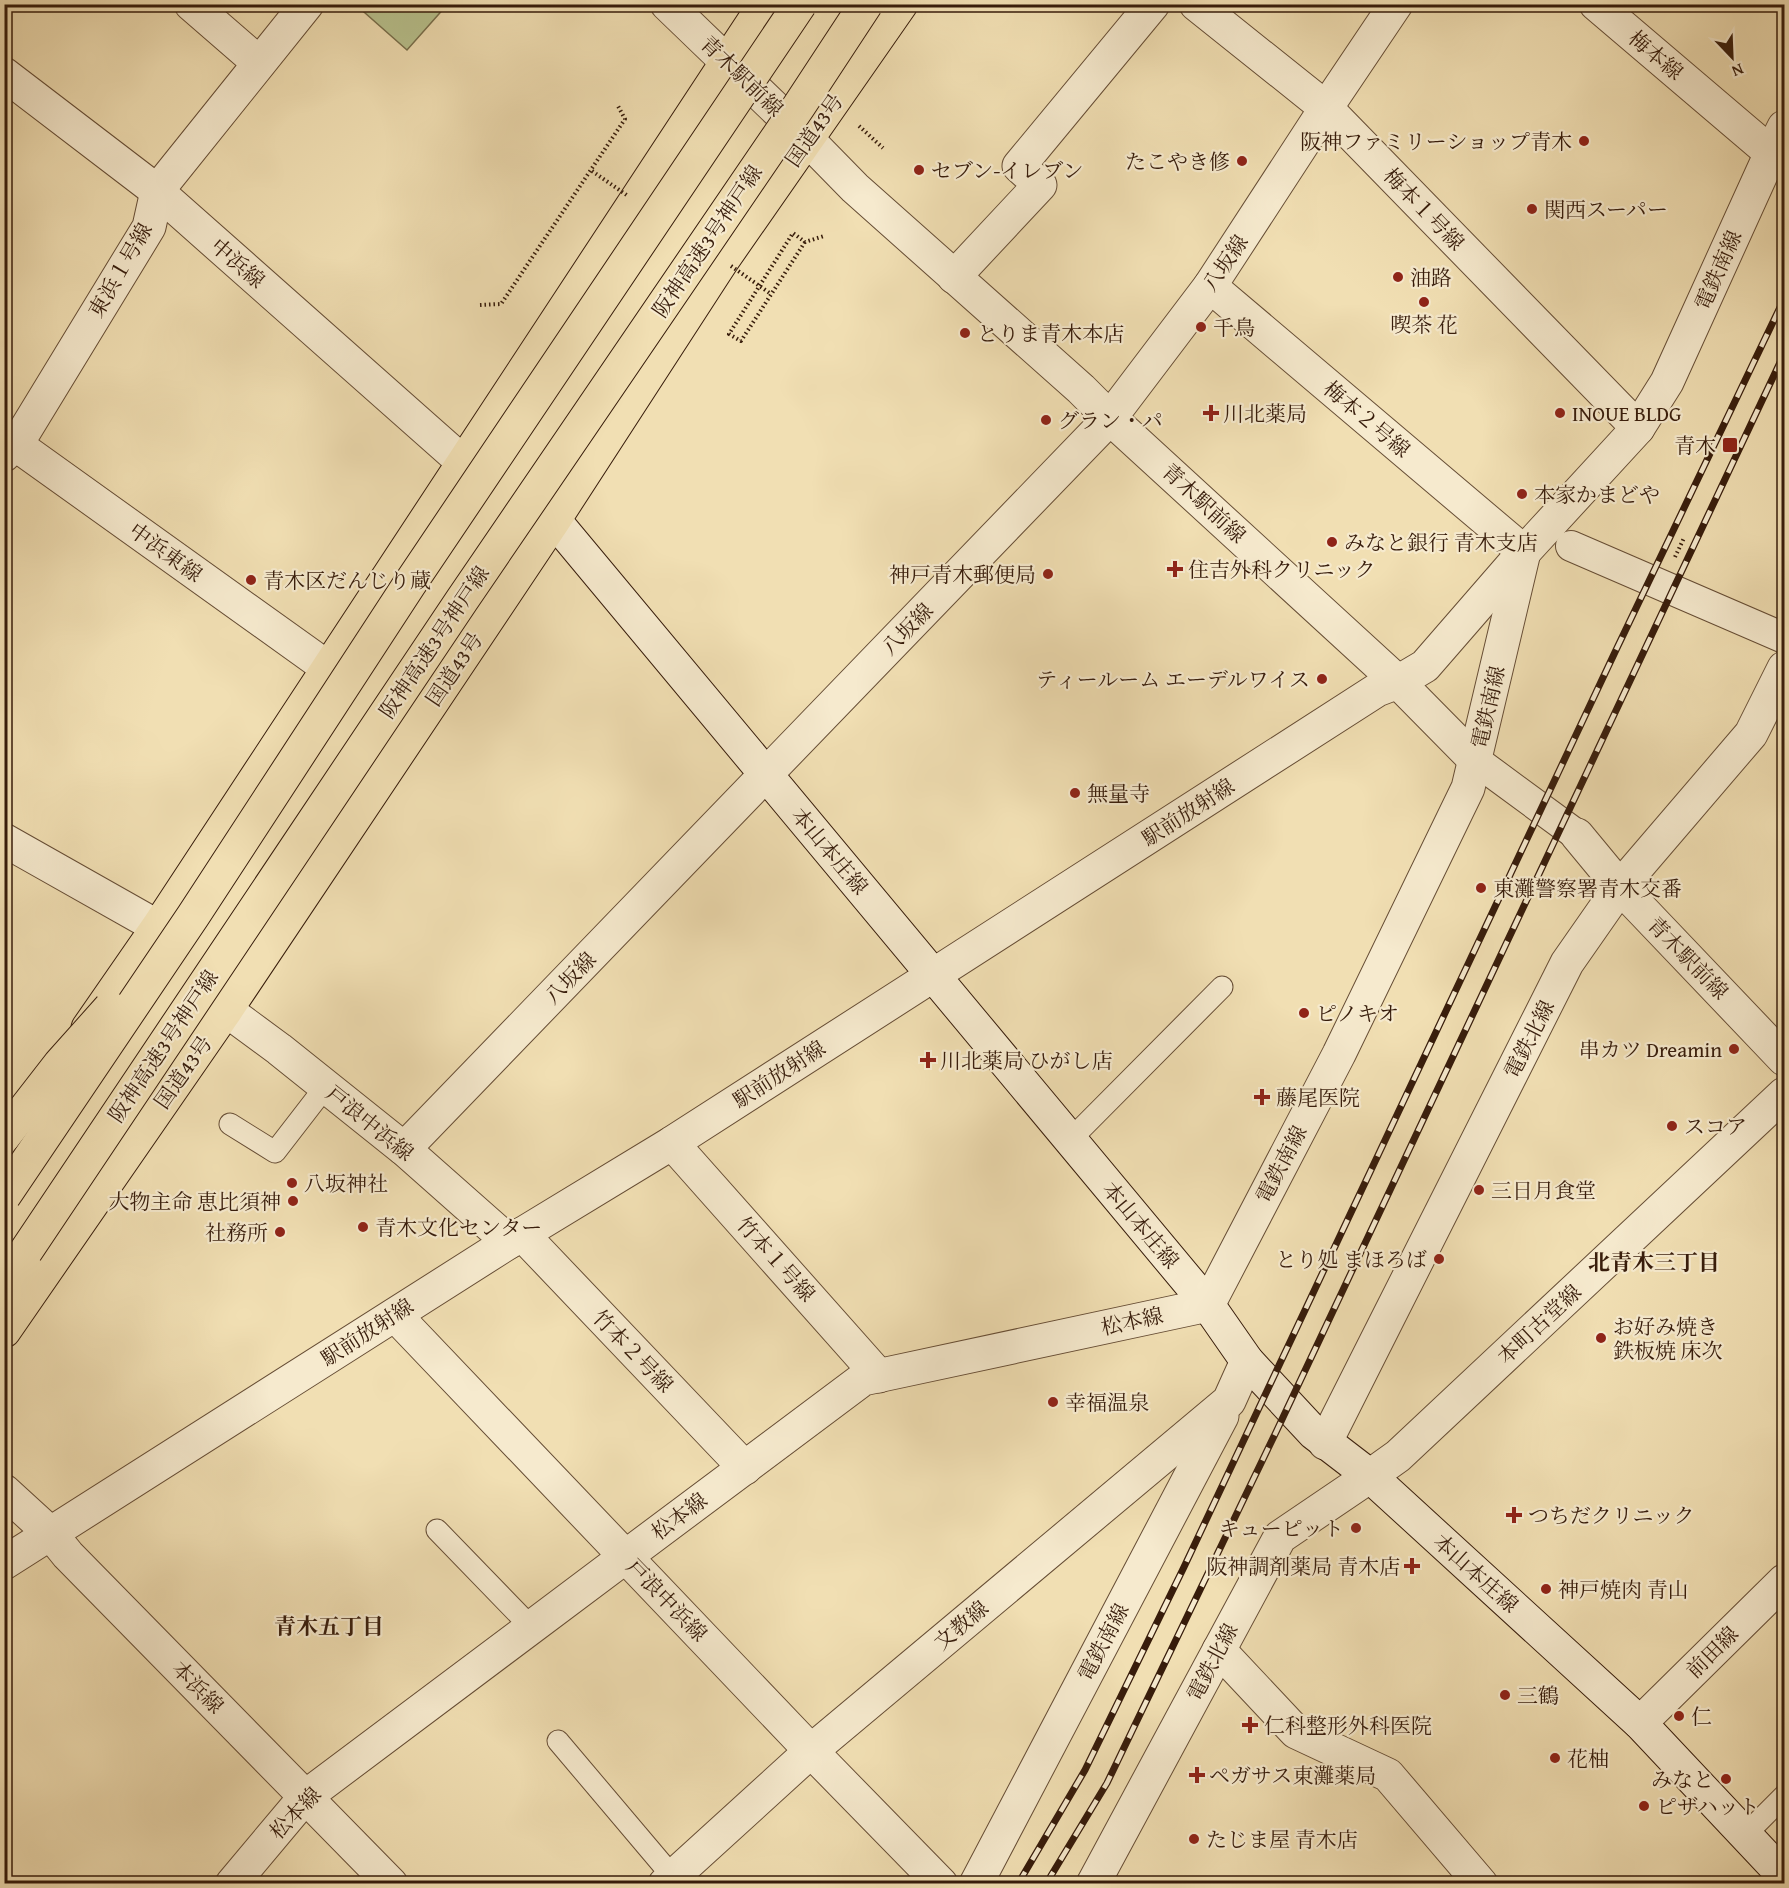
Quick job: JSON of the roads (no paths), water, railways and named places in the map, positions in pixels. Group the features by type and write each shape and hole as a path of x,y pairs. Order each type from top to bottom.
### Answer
{"highway":[{"path":"4,1147 158,927 765,4"},
{"path":"4,1196 193,916 409,585 800,4"},
{"name":"阪神高速3号神戸線","path":"4,1283 462,600 866,4"},
{"name":"国道43号","path":"4,1331 226,1010 554,520 722,261 901,4"},
{"path":"4,1136 60,1064 193,916"},
{"path":"4,1294 26,1251"}],"street":[{"path":"190,4 259,63"},
{"name":"東浜１号線","path":"8,445 24,432 148,227 157,191 307,4"},
{"name":"青木駅前線","path":"667,4 855,188 1081,389 1398,682 1475,760 1577,835 1620,887 1785,1059"},
{"path":"954,277 1040,186 1019,166 1153,4"},
{"name":"梅本１号線","path":"1196,4 1326,108 1638,428"},
{"name":"八坂線","path":"404,1149 1110,418 1210,286 1396,4"},
{"name":"梅本線","path":"1596,4 1778,140"},
{"name":"中浜線","path":"4,74 157,191 464,463"},
{"name":"電鉄南線","path":"1208,1305 1339,1054 1468,788 1524,552 1638,428 1667,382 1778,140"},
{"name":"梅本２号線","path":"1210,286 1524,552"},
{"name":"中浜東線","path":"8,445 328,668"},
{"name":"本山本庄線","path":"554,520 1208,1305 1247,1361 1325,1443 1370,1476 1640,1723 1785,1876"},
{"path":"1570,546 1785,638"},
{"name":"駅前放射線","path":"4,1563 515,1238 672,1143 1377,690 1398,682 1425,666 1524,552"},
{"name":"電鉄北線","path":"1325,1443 1568,963 1620,887 1751,734 1785,668"},
{"path":"4,840 158,927"},
{"name":"戸浪中浜線","path":"226,1010 326,1086 515,1238"},
{"name":"本町古堂線","path":"1370,1476 1398,1456 1785,1094"},
{"name":"竹本１号線","path":"672,1143 879,1376"},
{"name":"竹本２号線","path":"515,1238 745,1468"},
{"name":"松本線","path":"232,1884 305,1797 864,1380 1208,1305"},
{"name":"戸浪中浜線","path":"395,1315 941,1884"},
{"name":"文教線","path":"669,1880 811,1751 1229,1401 1247,1361"},
{"name":"電鉄南線","path":"976,1884 1229,1401"},
{"name":"電鉄北線","path":"1093,1884 1280,1537 1370,1476"},
{"name":"本浜線","path":"4,1491 51,1534 76,1563 391,1884"},
{"name":"前田線","path":"1640,1723 1785,1581"},
{"path":"1219,1650 1296,1732 1388,1775 1476,1882"}],"lane":[{"path":"1070,1140 1222,987"},
{"path":"230,1124 274,1152 326,1086"},
{"path":"437,1530 531,1627"},
{"path":"558,1741 669,1880"},
{"path":"1746,1834 1785,1796"}],"railway":[{"path":"1018,1884 1085,1770 1184,1567 1784,299"},
{"path":"1046,1884 1107,1783 1277,1430 1784,354"}],"place":[{"name":"阪神ファミリーショップ青木","path":"1584,141"},
{"name":"たこやき修","path":"1242,161"},
{"name":"セブン-イレブン","path":"919,170"},
{"name":"関西スーパー","path":"1532,209"},
{"name":"油路","path":"1398,277"},
{"name":"喫茶 花","path":"1424,302"},
{"name":"千鳥","path":"1201,327"},
{"name":"とりま青木本店","path":"965,333"},
{"name":"川北薬局","path":"1211,413"},
{"name":"INOUE BLDG","path":"1560,413"},
{"name":"グラン・パ","path":"1046,420"},
{"name":"青木","path":"1730,445"},
{"name":"本家かまどや","path":"1522,494"},
{"name":"みなと銀行 青木支店","path":"1332,542"},
{"name":"住吉外科クリニック","path":"1175,569"},
{"name":"神戸青木郵便局","path":"1048,574"},
{"name":"青木区だんじり蔵","path":"251,580"},
{"name":"ティールーム エーデルワイス","path":"1322,679"},
{"name":"無量寺","path":"1075,793"},
{"name":"東灘警察署青木交番","path":"1481,888"},
{"name":"ピノキオ","path":"1304,1013"},
{"name":"串カツ Dreamin","path":"1734,1049"},
{"name":"川北薬局 ひがし店","path":"928,1060"},
{"name":"藤尾医院","path":"1262,1097"},
{"name":"スコア","path":"1672,1126"},
{"name":"八坂神社","path":"292,1183"},
{"name":"三日月食堂","path":"1479,1190"},
{"name":"大物主命 恵比須神","path":"293,1201"},
{"name":"青木文化センター","path":"363,1227"},
{"name":"社務所","path":"280,1232"},
{"name":"とり処 まほろば","path":"1439,1259"},
{"name":"お好み焼き 鉄板焼 床次","path":"1601,1338"},
{"name":"幸福温泉","path":"1053,1402"},
{"name":"つちだクリニック","path":"1514,1515"},
{"name":"キューピット","path":"1356,1528"},
{"name":"阪神調剤薬局 青木店","path":"1412,1566"},
{"name":"神戸焼肉 青山","path":"1546,1589"},
{"name":"三鶴","path":"1505,1695"},
{"name":"仁","path":"1679,1716"},
{"name":"仁科整形外科医院","path":"1250,1725"},
{"name":"花柚","path":"1555,1758"},
{"name":"ペガサス東灘薬局","path":"1197,1775"},
{"name":"みなと","path":"1726,1779"},
{"name":"ピザハット","path":"1644,1806"},
{"name":"たじま屋 青木店","path":"1194,1839"}],"district":[{"name":"北青木三丁目","path":"1654,1262"},
{"name":"青木五丁目","path":"329,1626"}]}
